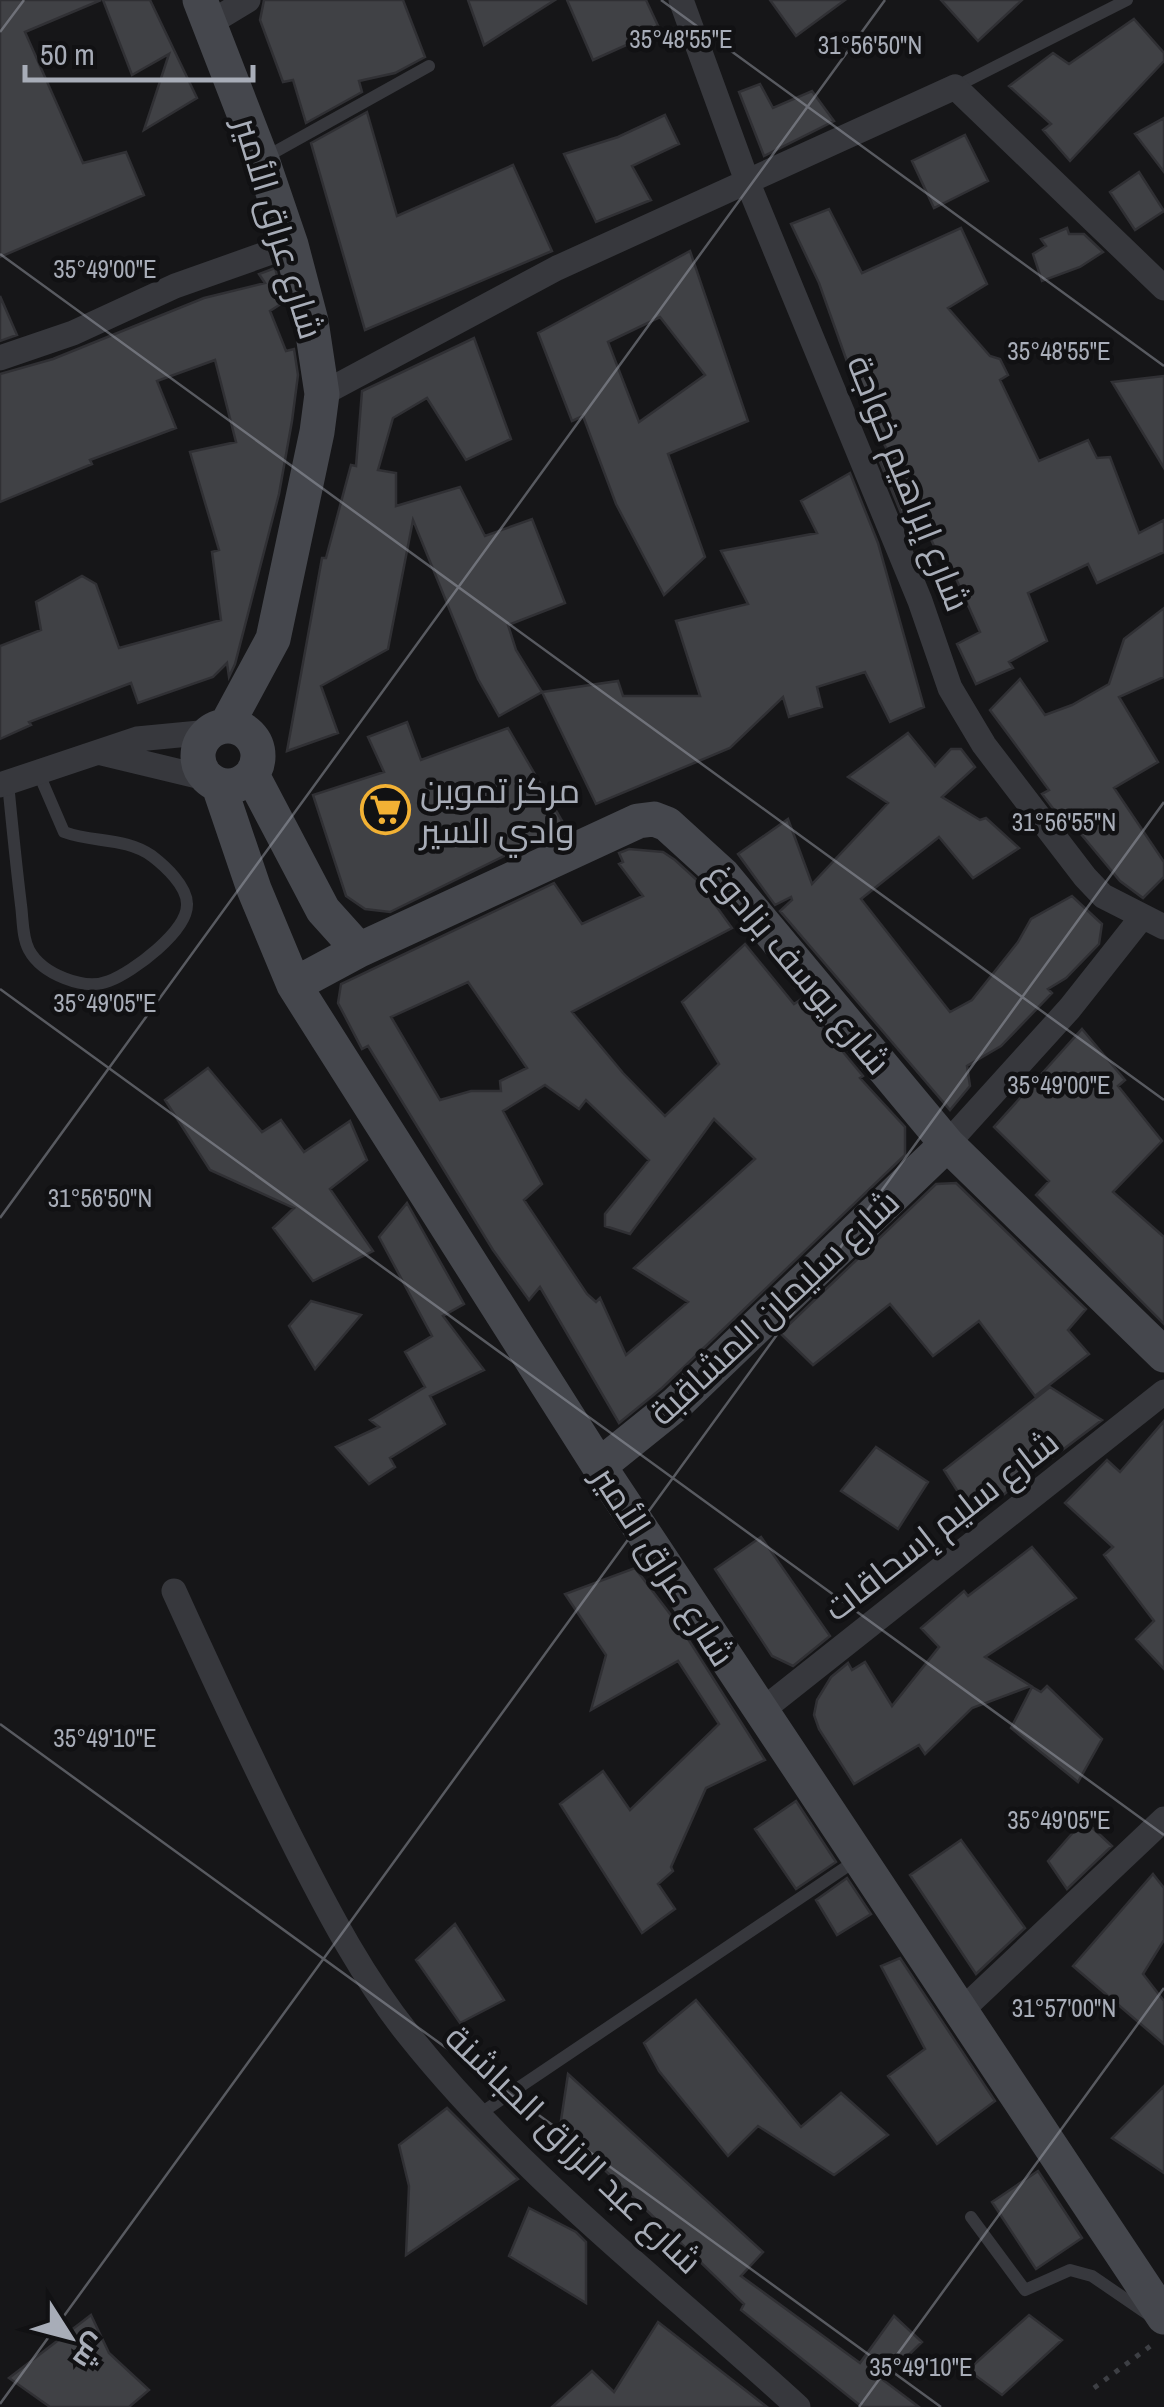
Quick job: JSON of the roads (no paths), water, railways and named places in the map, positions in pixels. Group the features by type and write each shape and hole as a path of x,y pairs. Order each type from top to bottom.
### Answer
{"main road":[{"name":"شارع عراق الأمير","path":"205,12 291,246 312,320 322,394 318,432 273,639 278,650 229,732"},
{"path":"226,780 258,758 229,732 201,742 199,767 226,780 322,910 360,950 294,985"},
{"name":"شارع عراق الأمير","path":"226,780 254,890 294,985 598,1466 1164,2316"},
{"name":"شارع يوسف بزادوغ","path":"360,950 638,821 654,819 666,824 723,875 947,1144 1164,1355"},
{"name":"شارع سليمان المشاقبة","path":"598,1466 676,1404 947,1144"}],"street":[{"path":"205,12 248,0"},
{"name":"شارع إبراهيم خواجة","path":"681,0 747,180 913,583 950,688 984,745 1103,896 1153,922"},
{"path":"322,394 557,268 955,86 1164,288"},
{"path":"0,358 73,333 175,286 291,246"},
{"path":"4,784 158,735 229,732"},
{"path":"102,753 226,780"},
{"path":"947,1144 1153,922"},
{"name":"شارع سليم إسحاقات","path":"760,1712 1164,1392"},
{"name":"شارع عبد الرزاق الحباشنة","path":"174,1591 252,1762 326,1908 405,2031 478,2115 613,2244 798,2407"},
{"path":"961,2011 1164,1819"}],"lane":[{"path":"955,86 1127,0"},
{"path":"262,160 429,66"},
{"path":"4,784 27,948 47,968 76,982 109,982 171,937 184,920 188,903 185,892 165,868 138,848 64,832 39,774"},
{"path":"478,2115 858,1860"},
{"path":"971,2217 1025,2290 1070,2270 1092,2276 1164,2324"}],"place":[{"name":"مركز تموين وادي السير","path":"385,810"}]}
